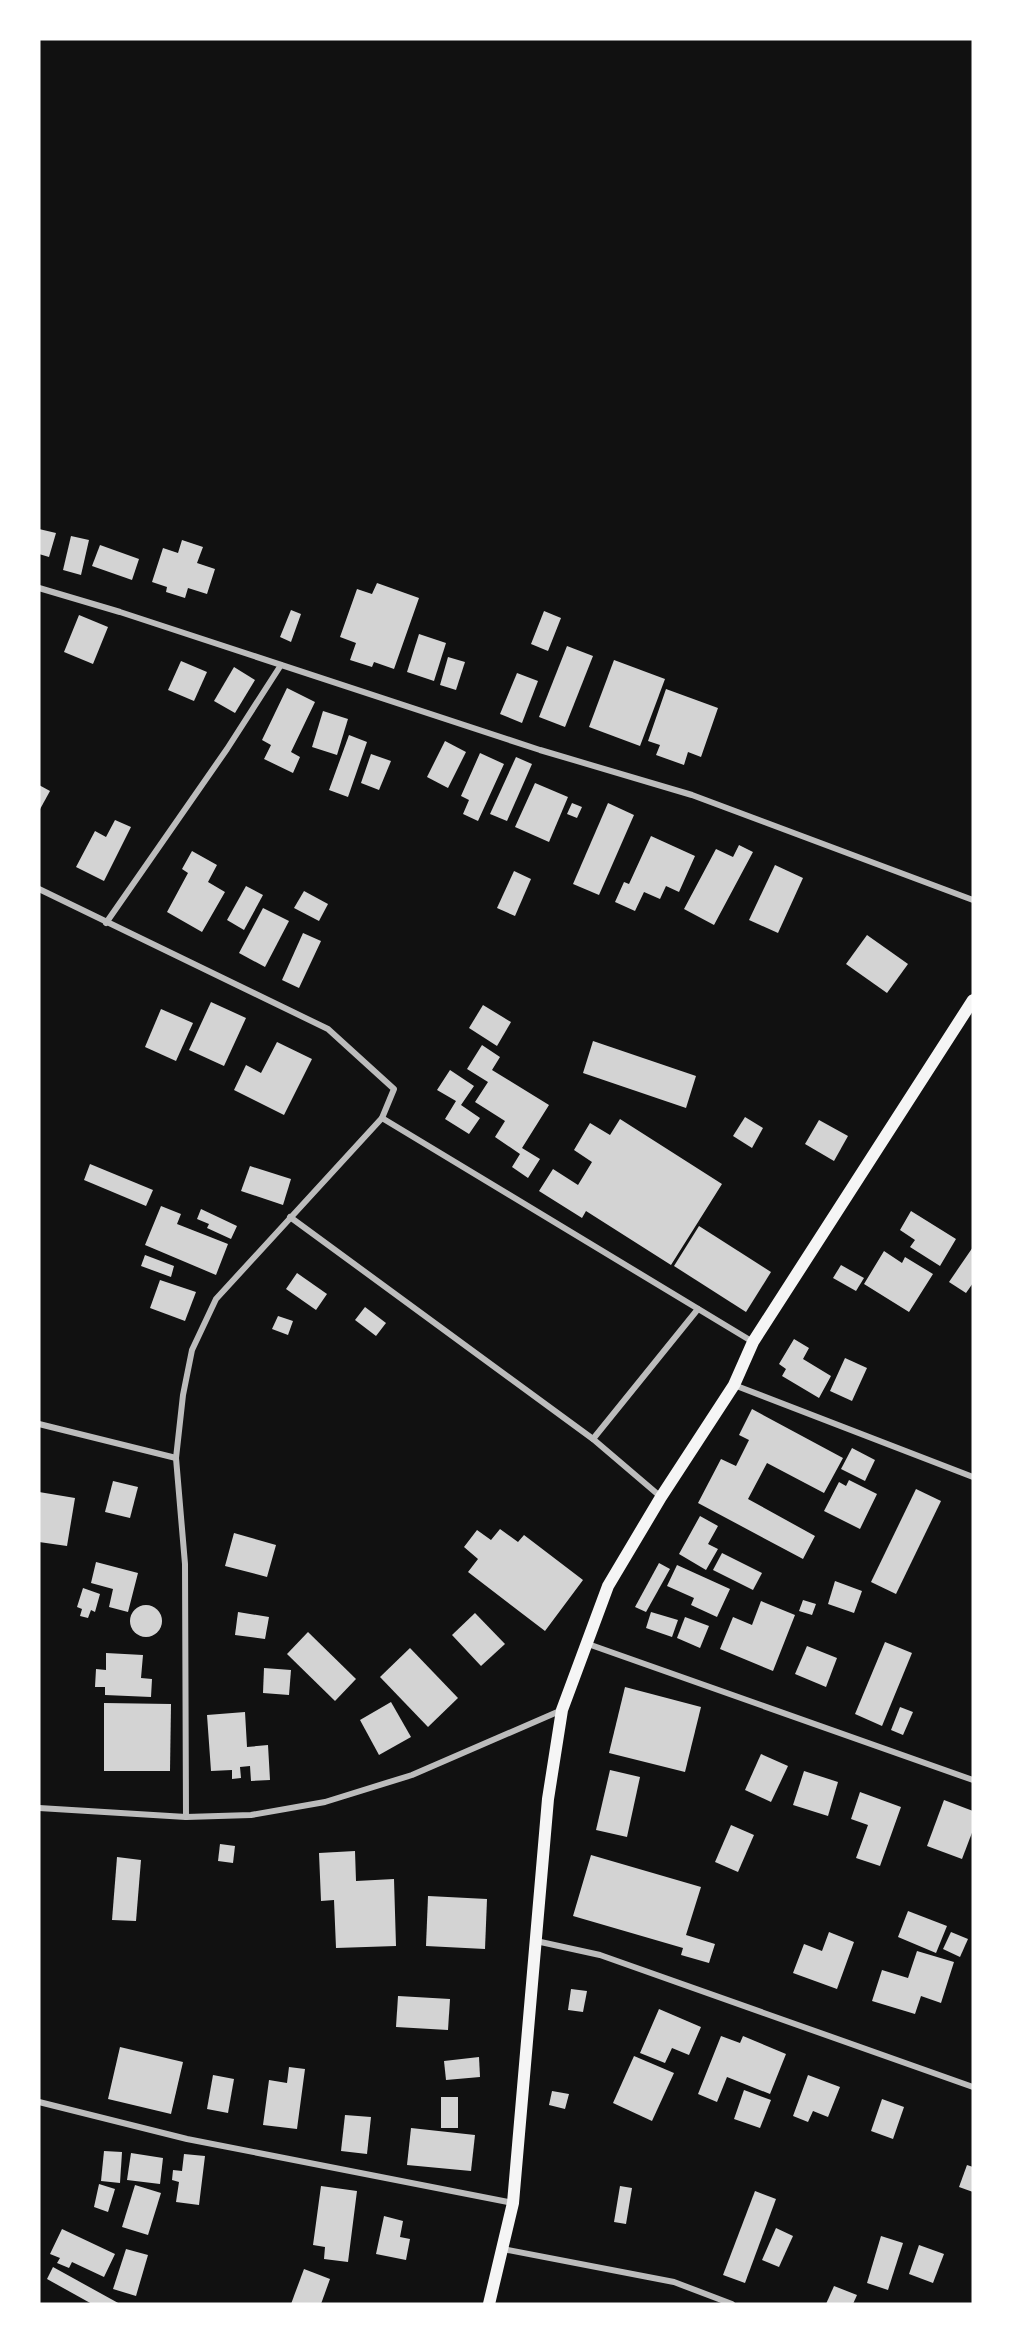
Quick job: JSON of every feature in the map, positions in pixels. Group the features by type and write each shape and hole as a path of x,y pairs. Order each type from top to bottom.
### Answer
{"main road":[{"path":"489,2304 513,2203 549,1799 562,1710 608,1586 661,1497 734,1385 753,1342 973,1000"}],"street":[{"path":"39,588 540,750 692,795 973,900"},
{"path":"106,923 227,749 281,665"},
{"path":"39,889 328,1029 394,1089 382,1118 216,1299 192,1350 183,1395 176,1458 185,1564 186,1817"},
{"path":"382,1118 753,1342"},
{"path":"290,1217 593,1439 661,1497"},
{"path":"593,1439 698,1309"},
{"path":"734,1385 973,1477"},
{"path":"39,1424 176,1458"},
{"path":"588,1644 973,1780"},
{"path":"39,1816 40,1808 186,1817 250,1815 325,1802 412,1775 562,1710"},
{"path":"536,1941 600,1955 973,2087"},
{"path":"39,2102 106,2121 187,2139 513,2203"},
{"path":"503,2249 674,2282 732,2304"}],"building":[{"path":"39,529 56,533 49,557 39,554"},
{"path":"71,536 89,540 81,575 63,570"},
{"path":"182,540 203,547 197,563 215,569 207,594 188,588 185,598 166,592 167,587 152,582 163,548 178,553"},
{"path":"100,545 139,559 132,580 92,566"},
{"path":"377,583 419,598 394,669 374,662 372,667 350,660 356,643 340,637 357,589 372,594"},
{"path":"291,610 301,614 291,642 280,637"},
{"path":"544,611 561,618 548,651 531,644"},
{"path":"79,615 108,627 93,664 64,652"},
{"path":"419,634 446,643 434,681 407,672"},
{"path":"567,646 593,656 565,727 539,717"},
{"path":"448,657 465,662 456,690 440,685"},
{"path":"614,660 665,679 640,746 589,727"},
{"path":"181,661 207,672 194,701 168,690"},
{"path":"234,667 255,680 235,713 214,701"},
{"path":"517,673 538,681 522,723 500,714"},
{"path":"287,688 315,702 291,752 300,757 293,773 264,759 271,745 262,740"},
{"path":"666,689 718,708 701,757 688,752 684,765 656,755 660,745 648,741"},
{"path":"323,711 348,719 337,755 312,747"},
{"path":"349,735 367,742 348,797 329,790"},
{"path":"445,741 466,752 448,788 427,777"},
{"path":"480,753 504,764 478,821 463,814 469,800 461,796"},
{"path":"371,754 391,761 379,790 361,783"},
{"path":"516,757 532,764 507,821 490,814"},
{"path":"535,783 568,797 549,842 515,827"},
{"path":"39,785 50,791 39,811"},
{"path":"572,803 582,807 577,818 567,814"},
{"path":"608,803 634,815 599,895 573,884"},
{"path":"115,820 131,827 104,881 76,867 95,831 106,837"},
{"path":"651,836 695,856 679,892 666,886 660,899 644,892 635,911 615,902 624,882 629,884"},
{"path":"739,845 753,852 714,925 684,909 716,849 733,857"},
{"path":"192,851 217,865 208,882 225,892 202,932 167,912 188,873 182,869"},
{"path":"775,865 803,878 778,933 749,920"},
{"path":"514,871 531,879 515,916 497,908"},
{"path":"246,886 263,895 244,930 227,920"},
{"path":"304,891 328,904 319,921 294,908"},
{"path":"263,908 289,921 265,967 239,953"},
{"path":"303,933 321,941 299,988 282,980"},
{"path":"867,935 908,964 887,993 846,964"},
{"path":"211,1002 246,1018 224,1066 189,1050"},
{"path":"483,1005 511,1022 497,1046 469,1028"},
{"path":"161,1009 193,1023 176,1061 145,1047"},
{"path":"593,1041 696,1076 686,1108 583,1073"},
{"path":"277,1042 312,1059 284,1115 234,1090 246,1065 261,1073"},
{"path":"482,1045 500,1057 492,1070 549,1105 522,1148 540,1159 528,1178 512,1167 520,1154 495,1137 505,1121 475,1102 488,1082 467,1069"},
{"path":"450,1070 474,1086 461,1105 480,1118 469,1134 445,1119 456,1101 437,1090"},
{"path":"745,1117 763,1128 752,1148 733,1136"},
{"path":"620,1119 722,1184 671,1265 586,1211 582,1218 539,1191 553,1169 578,1185 592,1162 574,1150 590,1123 610,1135"},
{"path":"819,1120 848,1136 834,1161 805,1144"},
{"path":"90,1164 153,1190 146,1206 84,1180"},
{"path":"250,1166 291,1179 283,1205 241,1191"},
{"path":"161,1206 181,1214 177,1224 228,1244 216,1275 145,1245"},
{"path":"201,1209 237,1226 231,1239 207,1228 209,1224 197,1219"},
{"path":"911,1211 956,1239 940,1266 910,1247 915,1240 900,1230"},
{"path":"699,1226 771,1272 746,1312 674,1266"},
{"path":"973,1247 973,1283 966,1293 949,1282"},
{"path":"884,1251 902,1263 905,1257 933,1274 909,1312 864,1284"},
{"path":"145,1255 174,1266 171,1277 141,1266"},
{"path":"841,1265 864,1278 856,1291 833,1278"},
{"path":"297,1273 327,1294 316,1310 286,1289"},
{"path":"160,1280 196,1292 185,1321 150,1308"},
{"path":"365,1307 386,1323 376,1336 355,1320"},
{"path":"278,1316 293,1321 288,1335 272,1329"},
{"path":"794,1339 809,1348 803,1359 831,1376 819,1398 782,1376 786,1369 779,1364"},
{"path":"845,1358 867,1368 852,1401 830,1391"},
{"path":"752,1409 843,1458 824,1493 767,1463 748,1499 815,1536 803,1559 698,1503 721,1459 736,1466 749,1440 739,1435"},
{"path":"852,1448 875,1460 865,1481 841,1469"},
{"path":"849,1480 877,1494 860,1529 824,1511 839,1482 846,1486"},
{"path":"113,1481 138,1487 130,1518 105,1512"},
{"path":"916,1489 941,1501 896,1594 871,1582"},
{"path":"39,1492 75,1498 67,1546 39,1542"},
{"path":"700,1516 718,1526 708,1544 718,1549 706,1570 679,1554"},
{"path":"500,1529 518,1542 524,1535 583,1580 545,1631 468,1572 478,1559 464,1547 477,1530 491,1540"},
{"path":"234,1533 276,1545 267,1577 225,1566"},
{"path":"722,1553 762,1573 753,1590 713,1570"},
{"path":"96,1562 138,1573 128,1612 109,1607 113,1589 91,1583"},
{"path":"659,1563 670,1569 646,1612 635,1607"},
{"path":"677,1565 730,1589 717,1617 691,1605 694,1598 667,1586"},
{"path":"835,1581 862,1591 854,1613 828,1604"},
{"path":"83,1588 100,1594 95,1612 91,1610 88,1618 80,1616 82,1609 77,1607"},
{"path":"803,1600 816,1604 812,1615 799,1611"},
{"path":"761,1601 795,1615 773,1671 720,1649 733,1617 752,1625"},
{"path":"146,1605 157,1610 162,1621 157,1632 146,1637 135,1632 130,1621 135,1610"},
{"path":"238,1612 269,1617 265,1639 235,1635"},
{"path":"651,1612 678,1620 672,1637 646,1628"},
{"path":"475,1613 505,1644 481,1666 452,1635"},
{"path":"685,1617 709,1626 700,1648 677,1638"},
{"path":"308,1632 356,1679 335,1701 287,1654"},
{"path":"885,1642 912,1653 882,1726 855,1714"},
{"path":"807,1646 837,1658 826,1687 795,1674"},
{"path":"410,1648 458,1698 428,1727 380,1677"},
{"path":"106,1653 143,1655 141,1678 152,1679 151,1697 105,1695 105,1687 95,1687 96,1669 106,1670"},
{"path":"264,1668 291,1670 289,1695 263,1693"},
{"path":"625,1687 701,1707 685,1772 609,1753"},
{"path":"391,1702 411,1737 379,1755 360,1720"},
{"path":"104,1703 171,1704 170,1771 104,1771"},
{"path":"900,1707 913,1712 903,1735 891,1730"},
{"path":"245,1712 247,1747 268,1745 270,1780 251,1781 250,1766 240,1767 241,1778 232,1779 232,1770 211,1771 207,1715"},
{"path":"761,1754 788,1766 771,1802 745,1790"},
{"path":"610,1770 640,1777 627,1837 596,1830"},
{"path":"804,1771 838,1782 828,1816 793,1805"},
{"path":"860,1792 901,1807 880,1866 856,1858 868,1825 851,1819"},
{"path":"944,1800 973,1811 973,1830 962,1859 927,1846"},
{"path":"731,1825 754,1835 738,1872 715,1862"},
{"path":"220,1844 235,1846 233,1863 218,1861"},
{"path":"355,1851 356,1881 394,1879 396,1946 336,1948 334,1900 321,1901 319,1853"},
{"path":"591,1855 701,1887 686,1935 715,1944 709,1963 681,1955 683,1948 573,1916"},
{"path":"117,1857 141,1860 136,1921 112,1920"},
{"path":"428,1896 487,1899 485,1949 426,1946"},
{"path":"908,1911 947,1926 936,1953 898,1937"},
{"path":"829,1932 854,1942 837,1989 793,1973 804,1944 822,1951"},
{"path":"951,1932 968,1939 960,1957 943,1949"},
{"path":"917,1951 954,1962 941,2003 921,1996 915,2014 872,2001 882,1970 908,1978"},
{"path":"571,1989 587,1991 583,2012 568,2010"},
{"path":"398,1996 450,1999 448,2030 396,2027"},
{"path":"659,2009 701,2027 689,2055 672,2048 665,2063 640,2053"},
{"path":"721,2036 740,2043 743,2036 786,2054 770,2094 727,2077 717,2102 698,2094"},
{"path":"120,2047 183,2062 171,2114 108,2099"},
{"path":"634,2056 674,2073 652,2121 613,2103"},
{"path":"479,2057 480,2077 446,2080 444,2061"},
{"path":"289,2067 305,2069 297,2129 263,2125 269,2080 287,2083"},
{"path":"213,2075 234,2079 228,2113 207,2109"},
{"path":"808,2075 840,2087 828,2117 813,2111 808,2122 793,2116"},
{"path":"744,2090 771,2100 760,2128 734,2119"},
{"path":"552,2091 569,2094 565,2109 549,2105"},
{"path":"441,2097 458,2097 458,2128 441,2128"},
{"path":"882,2099 904,2107 893,2139 871,2131"},
{"path":"345,2115 371,2117 367,2154 341,2151"},
{"path":"411,2128 475,2135 471,2171 407,2165"},
{"path":"104,2151 122,2152 120,2183 101,2181"},
{"path":"131,2153 163,2158 160,2184 127,2180"},
{"path":"184,2154 205,2156 199,2205 176,2202 179,2182 172,2180 173,2170 182,2171"},
{"path":"967,2165 973,2167 973,2192 959,2187"},
{"path":"99,2184 115,2189 108,2212 94,2207"},
{"path":"135,2185 161,2193 148,2235 122,2227"},
{"path":"321,2186 357,2191 348,2262 324,2259 325,2247 313,2245"},
{"path":"620,2186 632,2188 626,2224 614,2222"},
{"path":"755,2191 776,2199 745,2283 723,2275"},
{"path":"384,2216 403,2221 400,2237 410,2239 406,2260 376,2254"},
{"path":"776,2228 793,2236 779,2267 762,2260"},
{"path":"62,2229 115,2254 104,2277 72,2262 69,2268 57,2263 60,2258 50,2254"},
{"path":"881,2236 903,2243 888,2290 867,2283"},
{"path":"919,2245 944,2254 933,2283 909,2274"},
{"path":"126,2249 148,2255 136,2296 113,2289"},
{"path":"53,2267 120,2304 92,2304 47,2279"},
{"path":"304,2269 330,2279 321,2304 291,2304"},
{"path":"834,2286 857,2295 853,2304 826,2304"}]}
